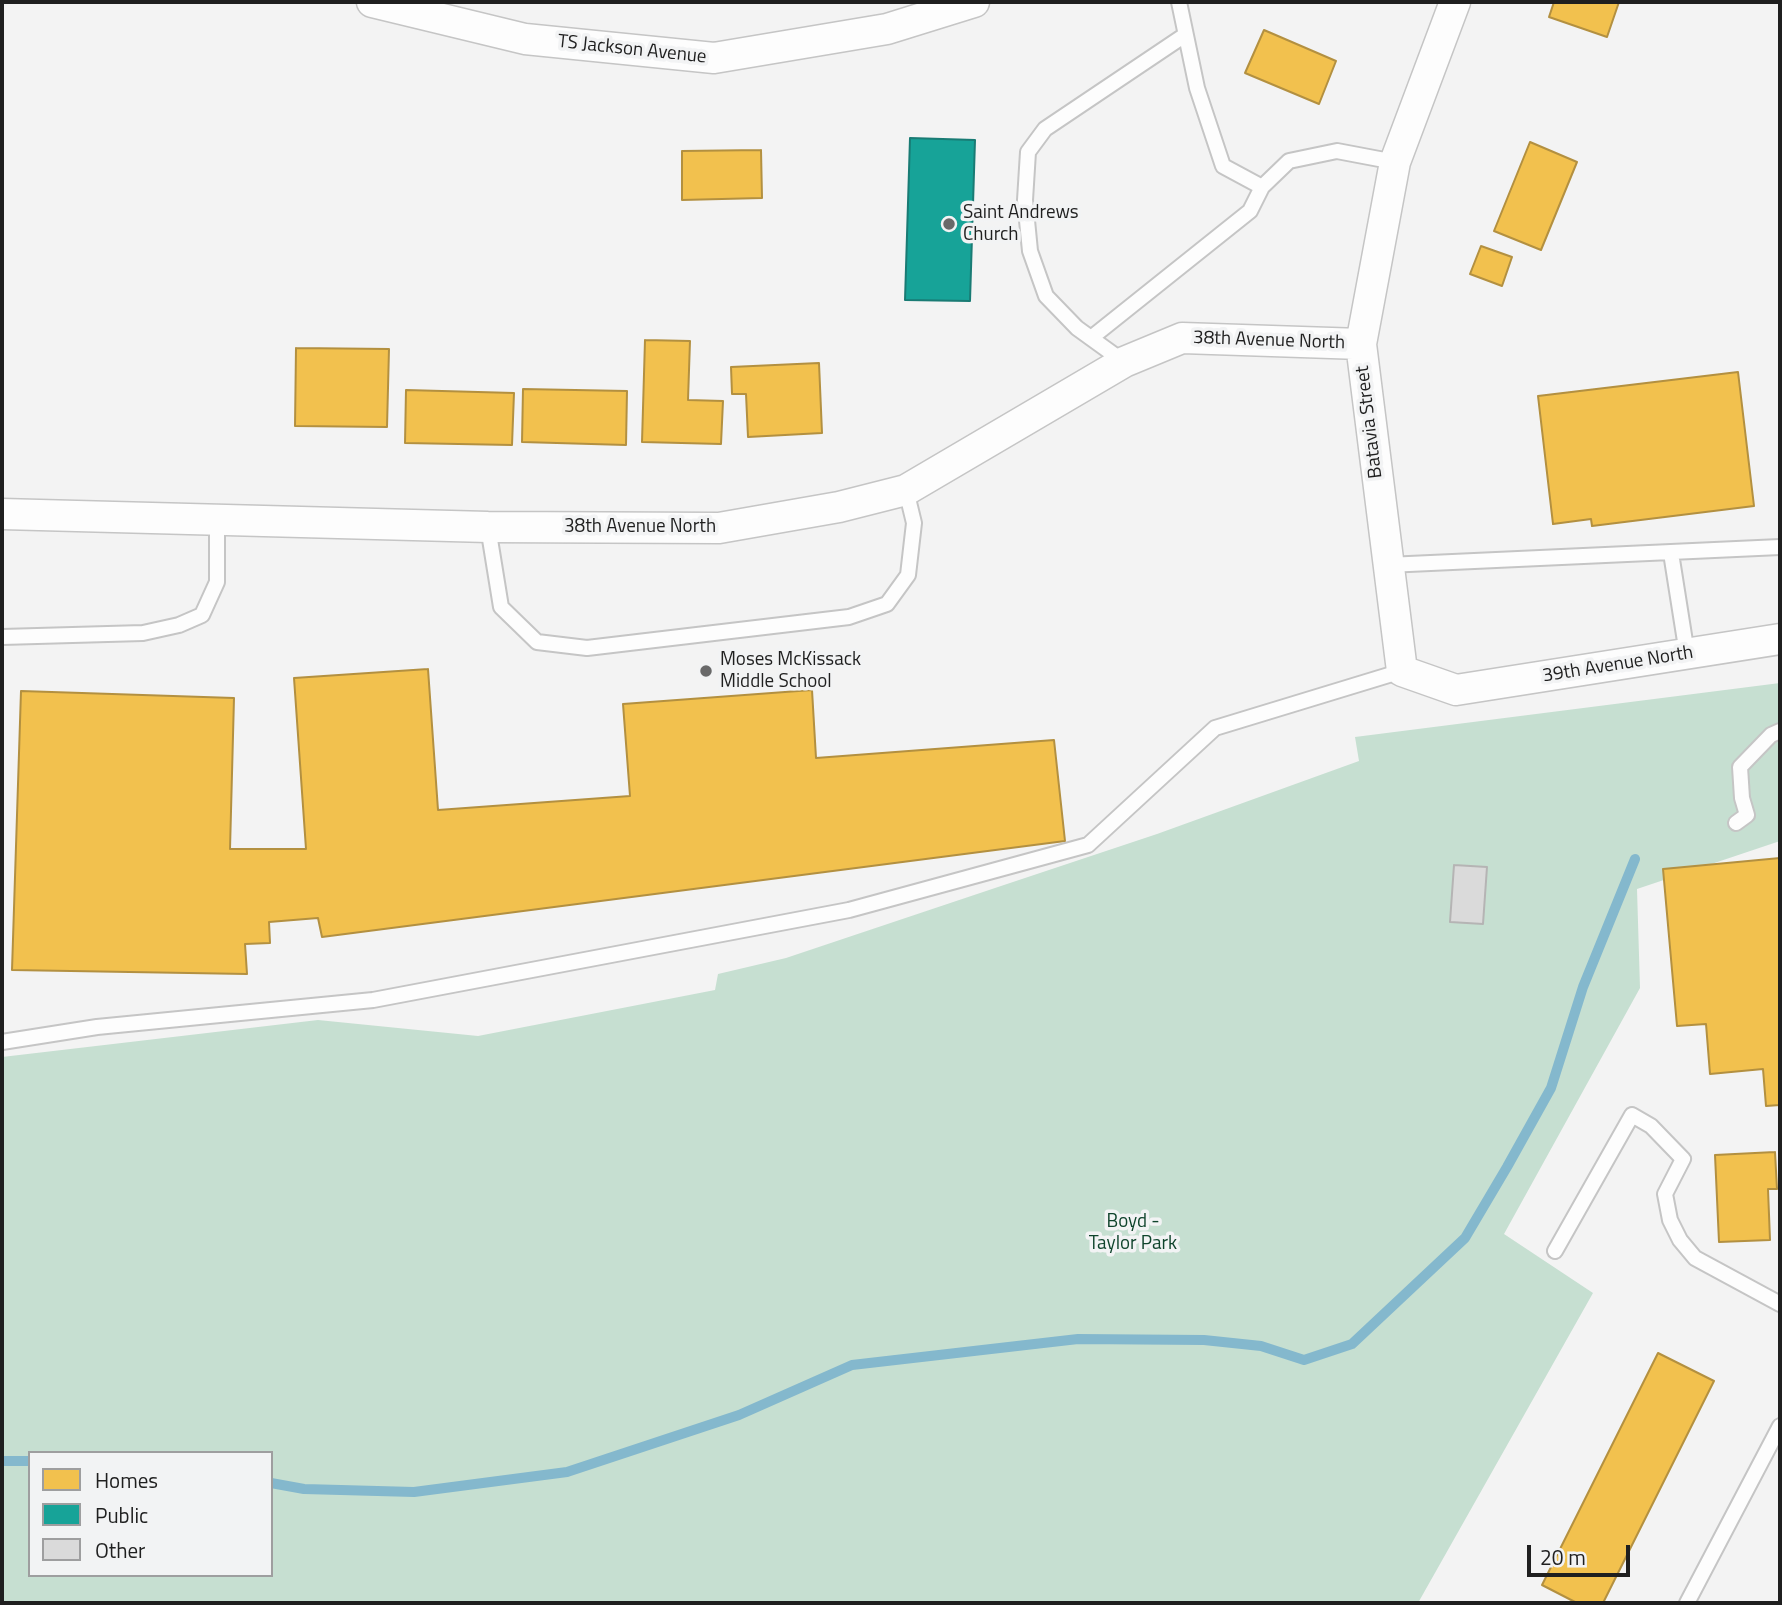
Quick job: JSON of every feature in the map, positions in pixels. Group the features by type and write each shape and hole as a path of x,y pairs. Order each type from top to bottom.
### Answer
{"street":[{"name":"TS Jackson Avenue","path":"372,2 524,39 714,58 887,29 974,2"},
{"name":"Batavia Street","path":"1402,671 1361,344 1395,162 1455,2"},
{"name":"38th Avenue North","path":"2,514 488,527 719,528 839,507 906,490 1124,362 1182,338 1361,344"},
{"name":"39th Avenue North","path":"1402,671 1456,690 1780,639"}],"lane":[{"path":"1178,2 1197,88 1213,144 1223,166 1262,187"},
{"path":"1124,362 1091,338 1045,296 1030,251 1024,200 1028,152 1045,128 1185,35"},
{"path":"1091,338 1250,211 1262,187 1289,162 1337,151 1395,162"},
{"path":"488,527 501,607 537,642 587,648 849,617 887,604 908,575 914,523 906,490"},
{"path":"2,636 143,633 179,625 202,615 217,582 217,521"},
{"path":"1387,565 1780,547"},
{"path":"1671,553 1687,654"},
{"path":"2,1042 97,1027 373,1000 849,910 1088,845 1215,727 1402,671"},
{"path":"1735,823 1747,815 1740,767 1771,735 1780,731"},
{"path":"1555,1251 1632,1115 1651,1126 1683,1159 1665,1195 1670,1220 1680,1240 1695,1258 1780,1304"},
{"path":"1687,1603 1780,1426"}],"green space":[{"name":"Boyd - Taylor Park","path":"1780,683 1780,841 1637,889 1640,988 1504,1234 1593,1293 1418,1603 2,1603 2,1057 318,1020 478,1036 715,990 718,974 786,958 1157,834 1359,761 1355,737"}],"building: Homes":[{"path":"1554,2 1619,2 1607,37 1549,17"},
{"path":"1264,30 1336,61 1319,104 1245,73"},
{"path":"1530,142 1577,162 1541,250 1494,231"},
{"path":"761,150 762,198 682,200 682,151"},
{"path":"1481,246 1512,257 1502,286 1470,274"},
{"path":"645,340 690,341 688,400 723,401 721,444 642,442"},
{"path":"296,348 389,349 387,427 295,426"},
{"path":"819,363 822,433 748,437 746,394 732,394 731,367"},
{"path":"1738,372 1754,506 1592,526 1591,519 1553,524 1538,396"},
{"path":"523,389 627,391 626,445 522,442"},
{"path":"406,390 514,393 512,445 405,443"},
{"path":"428,669 438,810 630,796 623,704 812,690 816,758 1054,740 1065,841 322,937 318,918 269,922 270,943 245,944 247,974 12,970 21,691 234,698 230,849 306,849 294,678"},
{"path":"1780,858 1780,1105 1766,1106 1763,1069 1710,1074 1706,1024 1677,1026 1663,869"},
{"path":"1775,1152 1777,1189 1768,1189 1770,1240 1719,1242 1715,1155"},
{"path":"1658,1353 1714,1381 1603,1603 1577,1603 1542,1585"}],"building: Public":[{"path":"910,138 975,140 970,301 905,300"}],"building: Other":[{"path":"1454,865 1487,867 1483,924 1450,922"}],"waterway":[{"path":"273,1483 304,1489 414,1492 567,1472 739,1415 852,1365 1078,1339 1204,1340 1261,1346 1304,1360 1352,1344 1465,1238 1507,1167 1551,1088 1583,987 1635,859"},
{"path":"2,1461 28,1461"}],"place":[{"name":"Saint Andrews Church","path":"949,224"},
{"name":"Moses McKissack Middle School","path":"706,671"}]}
